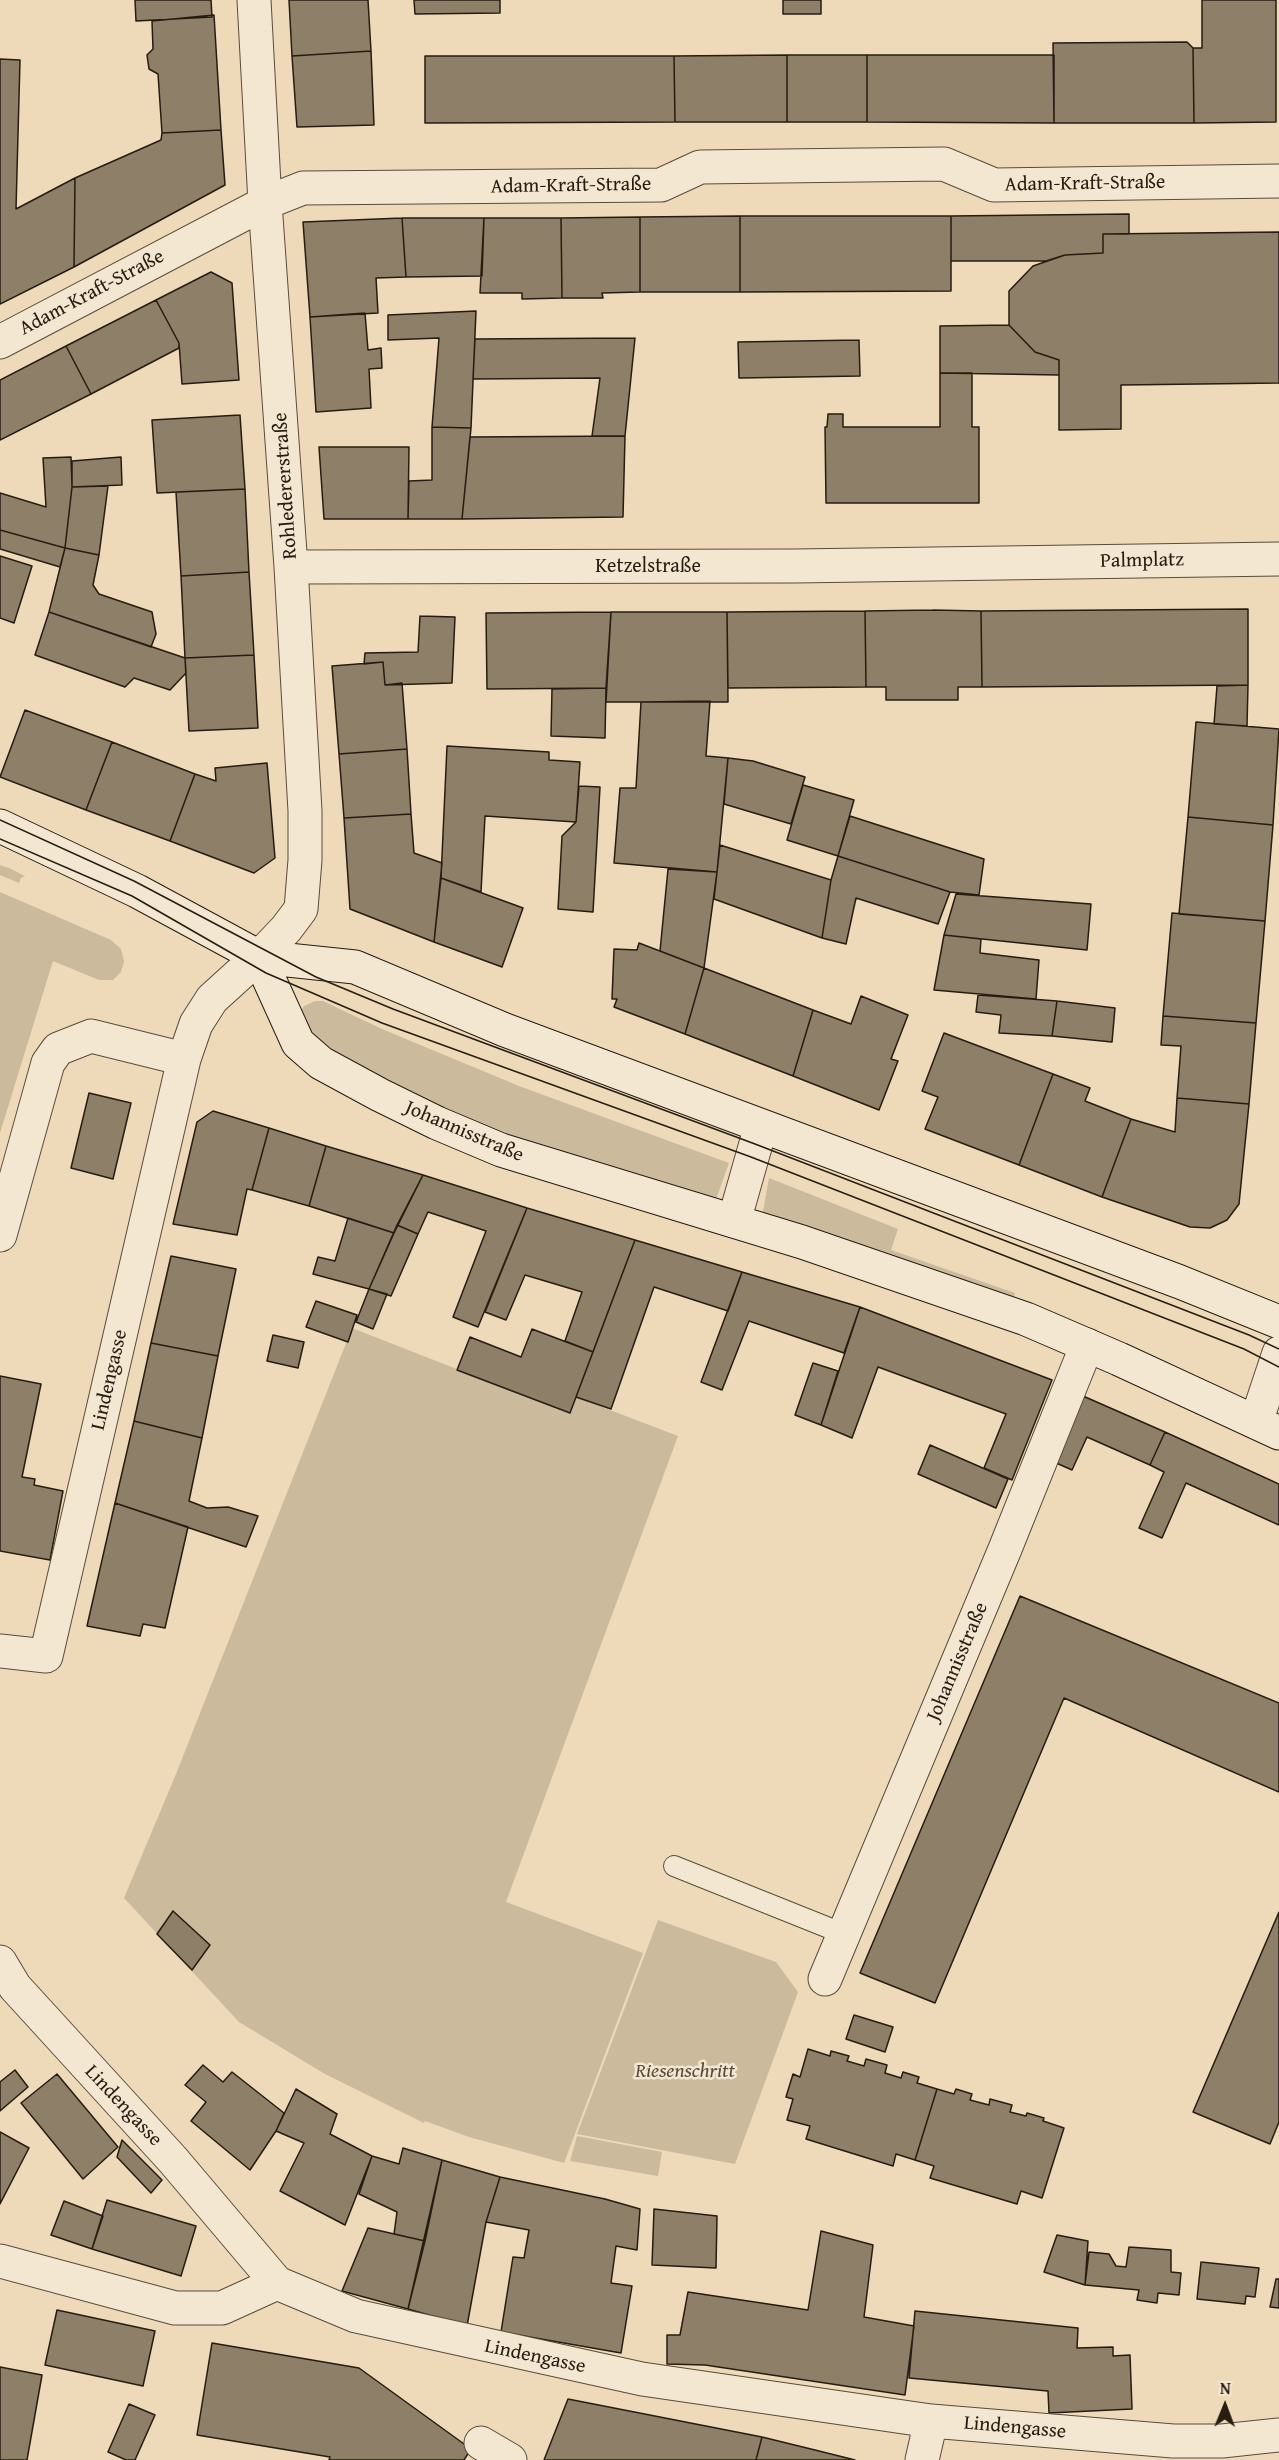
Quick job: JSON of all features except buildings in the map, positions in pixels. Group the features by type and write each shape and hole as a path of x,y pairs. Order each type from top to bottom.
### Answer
{"street":[{"name":"Rohledererstraße","path":"184,1059 196,1024 212,999 259,957 286,929 301,909 305,860 291,567 265,202 254,0"},
{"name":"Adam-Kraft-Straße","path":"0,342 265,202 303,188 661,185 700,167 944,164 994,185 1279,181"},
{"name":"Palmplatz","path":"1005,564 1279,559"},
{"name":"Ketzelstraße","path":"291,567 1005,564"},
{"path":"0,826 137,891 259,957 355,968 449,1008 1180,1282 1279,1322"},
{"name":"Johannisstraße","path":"259,957 298,1043 321,1063 370,1090 467,1137 501,1150 870,1263 1026,1319 1268,1428"},
{"path":"0,1234 48,1064 58,1049 91,1036 184,1059"},
{"name":"Lindengasse","path":"0,1651 46,1656 184,1059"},
{"path":"734,1221 761,1126"},
{"name":"Johannisstraße","path":"825,1979 1005,1549 1087,1345"},
{"path":"1268,1428 1279,1353"},
{"name":"Lindengasse","path":"0,1962 15,1987 173,2160 278,2283 356,2316 642,2379 931,2421 1173,2441 1225,2451 1279,2436"},
{"path":"0,2261 175,2308 222,2308 278,2283"},
{"path":"922,2460 931,2421"},
{"path":"481,2443 510,2460"}],"lane":[{"path":"674,1866 844,1934"}],"green space":[{"path":"0,865 25,876 19,883 0,875"},
{"path":"0,892 111,940 121,949 124,961 121,972 113,980 99,980 53,961 0,1133"},
{"path":"315,1001 323,1001 382,1029 519,1086 729,1163 714,1205 412,1105 300,1027 300,1012 304,1006"},
{"path":"769,1178 898,1229 891,1250 1015,1293 1012,1303 762,1217"},
{"path":"352,1328 569,1413 576,1397 678,1436 506,1902 643,1953 564,2163 469,2137 425,2121 424,2123 325,2074 239,2022 124,1898 176,1774"},
{"name":"Riesenschritt","path":"658,1920 776,1962 798,1992 735,2164 577,2134"},
{"path":"577,2136 662,2152 658,2176 570,2161"}],"tram line":[{"path":"0,820 134,881 316,977 393,1009 755,1144 1249,1335 1279,1349"},
{"path":"0,839 132,896 266,973 382,1023 751,1157 1244,1349 1279,1367"}]}
